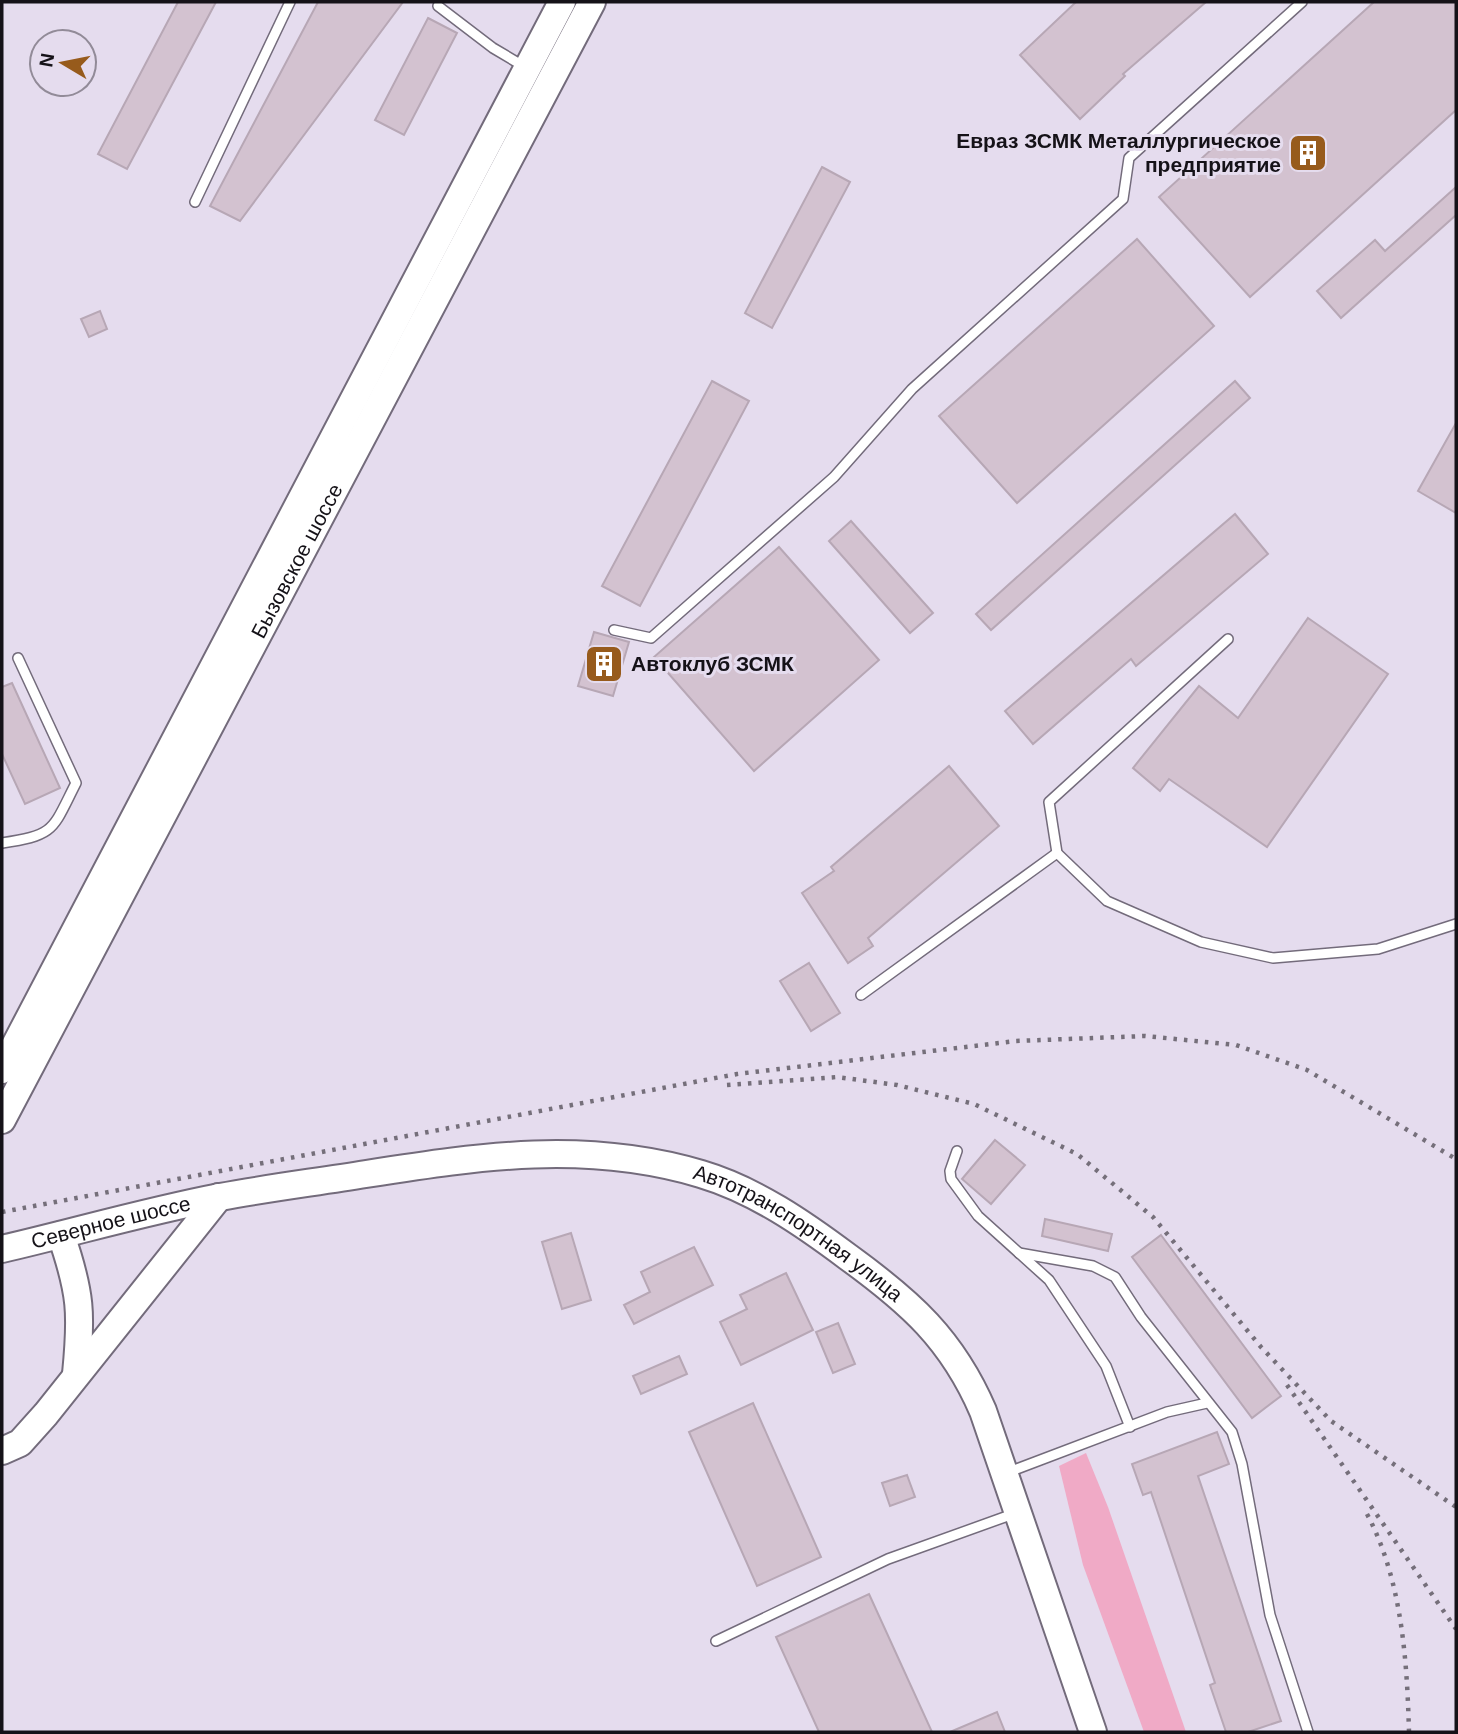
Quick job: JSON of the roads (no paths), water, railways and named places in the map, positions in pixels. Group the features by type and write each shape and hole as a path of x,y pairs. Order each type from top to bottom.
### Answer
{"main road":[{"name":"Бызовское шоссе","path":"2,1070 367,379 562,2"},
{"name":"Бызовское шоссе","path":"2,1120 592,2"},
{"name":"Автотранспортная улица","path":"219,1197 473,1157 529,1153 616,1155 702,1174 792,1217 882,1283 922,1318 961,1363 983,1411 1093,1732"},
{"name":"Северное шоссе","path":"2,1249 219,1197"},
{"path":"2,1451 20,1443 219,1197"},
{"path":"61,1236 78,1284 81,1321 76,1374"}],"lane":[{"path":"195,202 290,2"},
{"path":"614,630 651,638 834,477 912,389 1123,198 1129,158 1302,2"},
{"path":"436,3 493,48 526,68"},
{"path":"1228,639 1049,802 1057,853 1107,901 1201,942 1273,958 1377,949 1456,924"},
{"path":"2,843 37,838 54,825 76,783 19,658"},
{"path":"861,995 1057,853"},
{"path":"957,1151 950,1171 951,1179 978,1216 1049,1280 1106,1366 1130,1427"},
{"path":"1019,1253 1093,1266 1115,1276 1141,1317 1232,1432 1242,1464 1270,1615 1308,1732"},
{"path":"1004,1474 1167,1412 1207,1403"},
{"path":"716,1641 888,1559 1018,1513"}],"railway":[{"path":"2,1212 737,1074 1016,1041 1145,1036 1236,1045 1307,1070 1456,1159"},
{"path":"727,1085 837,1077 897,1085 974,1104 1077,1154 1153,1217 1261,1347 1331,1421 1456,1507"},
{"path":"1287,1385 1456,1629"},
{"path":"1367,1514 1379,1539 1395,1593 1407,1677 1409,1732"}],"place":[{"name":"Евраз ЗСМК Металлургическое предприятие","path":"1308,153"},
{"name":"Автоклуб ЗСМК","path":"604,664"}]}
